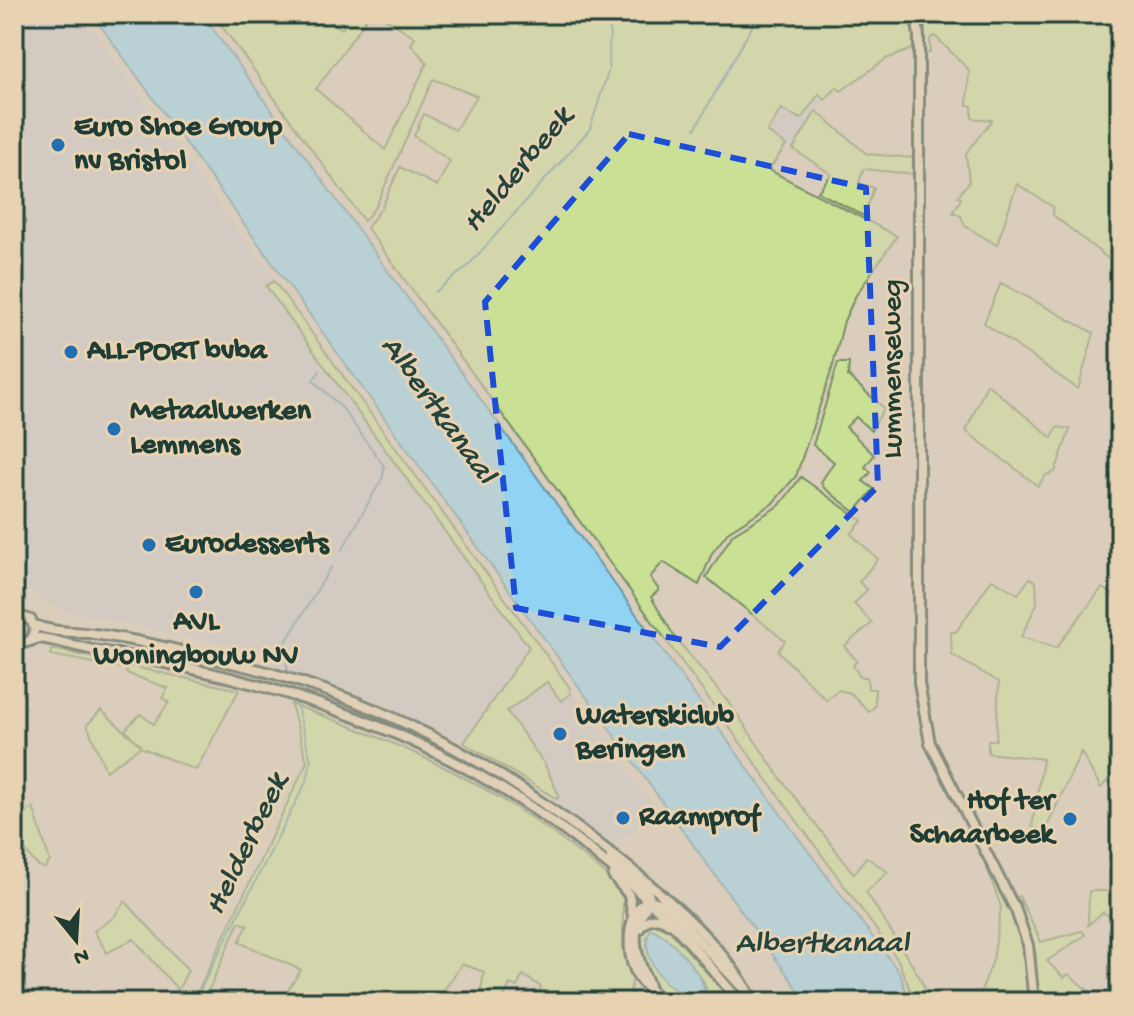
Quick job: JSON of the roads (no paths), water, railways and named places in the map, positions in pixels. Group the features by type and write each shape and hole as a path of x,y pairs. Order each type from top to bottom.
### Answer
{"main road":[{"path":"916,14 919,35"},
{"path":"919,35 923,14"},
{"name":"Lummenseweg","path":"919,35 917,648 921,702 951,781 1014,907 1027,940 1032,1002"},
{"path":"14,614 26,616 34,625 47,629 95,634 202,656 297,682 406,723 443,741 529,791 668,899 734,970 753,998"},
{"path":"31,640 34,625"},
{"path":"14,646 40,638 71,642 98,651 271,686 399,732 495,783 559,825 650,900 740,1002"},
{"path":"597,842 647,891 650,900 639,920 637,933 640,963 653,993"},
{"path":"594,854 624,888 633,920"},
{"path":"663,1002 633,965 630,945 633,920 642,904 650,900 664,904 753,998"},
{"path":"637,933 646,921 654,918 673,926"}],"water":[{"name":"Albertkanaal","path":"92,14 202,14 791,828 899,972 910,1002 807,1002"},
{"path":"651,929 666,938 685,957 700,978 704,994 692,996 681,993 660,976 648,952 647,940"}],"waterway":[{"name":"Helderbeek","path":"435,292 467,267 590,129 609,69 610,14"},
{"path":"695,129 759,14"},
{"name":"Helderbeek","path":"320,371 313,380 342,408 384,466 383,477 342,550"},
{"name":"Helderbeek","path":"288,673 284,645 331,567"},
{"name":"Helderbeek","path":"194,1002 307,780 311,761 296,703"}],"place":[{"name":"Euro Shoe Group nv Bristol","path":"58,145"},
{"name":"ALL-PORT bvba","path":"71,352"},
{"name":"Metaalwerken Lemmens","path":"114,429"},
{"name":"Eurodesserts","path":"149,545"},
{"name":"AVL Woningbouw NV","path":"196,592"},
{"name":"Waterskiclub Beringen","path":"560,734"},
{"name":"Raamprof","path":"623,818"},
{"name":"Hof ter Schaarbeek","path":"1070,819"}]}
